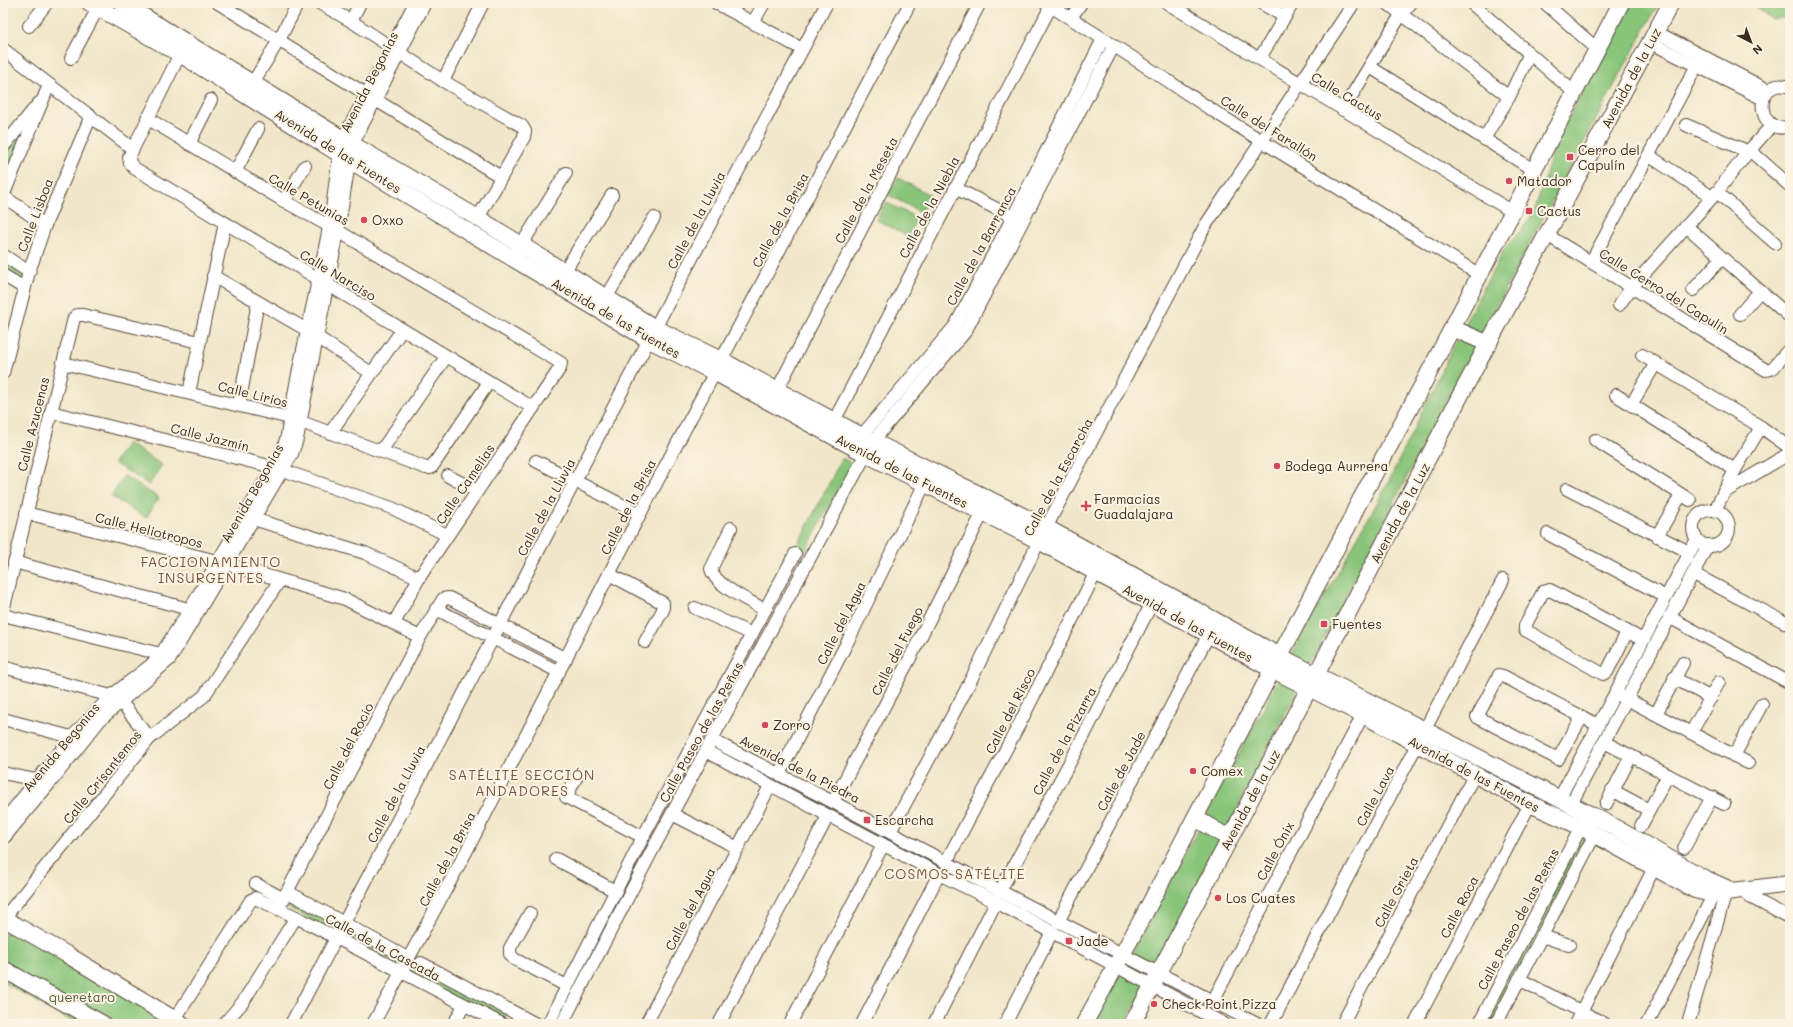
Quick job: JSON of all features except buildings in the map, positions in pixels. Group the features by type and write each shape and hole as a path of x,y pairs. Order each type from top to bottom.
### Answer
{"main road":[{"name":"Avenida de las Fuentes","path":"122,3 250,88 346,149 652,334 718,366 863,444 1249,639 1276,663"},
{"path":"1084,1024 1119,961 1356,508 1535,171 1621,3"},
{"name":"Avenida de la Luz","path":"1132,1024 1489,344 1672,3"},
{"name":"Avenida de las Fuentes","path":"94,6 180,54 250,88"},
{"name":"Avenida de las Fuentes","path":"346,149 478,218 517,252 564,272 606,298 652,334"},
{"path":"1452,328 1489,344"},
{"name":"Avenida de las Fuentes","path":"718,366 777,390 834,421 863,444 925,483 983,512 1043,535 1096,572 1226,644 1276,663 1422,738 1475,774 1530,804 1588,831 1695,890 1727,890 1790,884"},
{"name":"Avenida de las Fuentes","path":"1313,681 1363,715 1422,738 1565,802 1727,890"},
{"path":"1194,818 1229,838"},
{"path":"4,918 178,1022"},
{"path":"3,969 103,1024"}],"street":[{"path":"29,26 48,3"},
{"path":"218,3 501,177"},
{"path":"250,88 279,40 298,3"},
{"path":"319,3 351,21 443,82 522,126 525,131 524,137 478,218"},
{"path":"351,21 360,3"},
{"name":"Avenida Begonias","path":"5,829 78,739 100,720 116,698 166,656 195,610 278,469 292,454 295,420 311,333 334,228 346,149 395,50 415,3"},
{"name":"Avenida Begonias","path":"395,50 425,3"},
{"path":"443,82 483,3"},
{"path":"716,3 802,49"},
{"path":"753,23 764,3"},
{"name":"Calle de la Lluvia","path":"291,1024 827,3"},
{"name":"Calle de la Brisa","path":"373,1024 409,959 640,514 910,3"},
{"name":"Calle de la Meseta","path":"777,390 980,3"},
{"path":"1072,18 1081,3"},
{"name":"Calle Cactus","path":"1167,3 1513,212"},
{"path":"1261,3 1285,17"},
{"path":"1260,58 1293,3"},
{"name":"Calle de la Escarcha","path":"890,832 966,690 1043,535 1205,226 1354,3"},
{"path":"1387,3 1402,13 1509,97"},
{"path":"1343,110 1402,13 1410,3"},
{"path":"1471,3 1529,55 1575,93"},
{"path":"1545,3 1597,49"},
{"name":"Calle del Farallón","path":"1048,5 1072,18 1114,47 1262,141 1480,275"},
{"name":"Calle de la Niebla","path":"834,421 1048,5"},
{"path":"71,58 94,6"},
{"path":"1654,37 1766,95"},
{"name":"Calle de la Barranca","path":"863,444 955,326 1103,39"},
{"name":"Calle de la Barranca","path":"863,444 965,332 1114,47"},
{"path":"5,56 49,85 133,149 180,54"},
{"path":"1484,139 1509,97 1529,55"},
{"path":"1591,262 1699,60"},
{"path":"1370,67 1535,171"},
{"path":"45,224 3,196 49,85"},
{"path":"1790,86 1777,86 1766,95 1762,110 1765,118 1772,125 1780,127 1790,126"},
{"path":"3,147 35,105 43,100"},
{"path":"189,144 211,100"},
{"name":"Calle Lisboa","path":"3,373 24,288 45,224 91,116"},
{"name":"Calle Petunias","path":"147,118 284,201 334,228 561,363"},
{"path":"1686,125 1754,154 1790,186"},
{"path":"1619,305 1631,288 1714,194 1772,125"},
{"path":"235,172 258,129"},
{"name":"Calle Narciso","path":"133,149 129,157 130,163 134,168 533,408"},
{"path":"1654,159 1714,194 1775,243"},
{"path":"284,201 305,166"},
{"path":"517,252 566,173"},
{"path":"955,188 1013,216"},
{"path":"564,272 612,195"},
{"path":"606,298 654,218"},
{"path":"189,392 225,223"},
{"path":"1686,226 1790,317"},
{"name":"Calle Cerro del Capulín","path":"1547,235 1766,370 1773,368 1790,348"},
{"path":"3,255 29,272"},
{"path":"1693,290 1722,258"},
{"path":"3,275 24,288"},
{"path":"213,276 311,333 371,373"},
{"path":"1740,314 1760,291"},
{"path":"240,405 258,302"},
{"name":"Calle Azucenas","path":"3,610 72,322 77,315 83,315 199,342"},
{"path":"330,433 402,330"},
{"path":"1642,355 1761,428 1790,448"},
{"path":"381,451 446,357"},
{"name":"Calle Lirios","path":"63,363 189,392 295,420 426,468 431,468 489,382"},
{"name":"Calle Camelias","path":"394,623 419,578 560,368 561,363"},
{"path":"1632,405 1656,363"},
{"path":"1616,395 1735,470"},
{"name":"Calle Jazmín","path":"51,412 278,469 392,508 448,535"},
{"path":"1715,510 1735,470 1761,428"},
{"path":"1595,440 1686,498 1658,536"},
{"name":"Calle Paseo de las Peñas","path":"562,1024 706,752 863,444"},
{"path":"1723,493 1790,453"},
{"path":"536,461 640,514"},
{"path":"448,476 477,491"},
{"name":"Calle del Agua","path":"779,774 852,633 925,483"},
{"path":"1567,489 1689,552"},
{"path":"1565,802 1598,725 1622,696 1694,574 1708,546 1721,542 1728,531 1728,523 1725,516 1715,510 1705,510 1694,520 1693,527 1697,539 1708,546"},
{"name":"Calle del Fuego","path":"833,802 909,660 983,512"},
{"name":"Calle Heliotropos","path":"26,513 222,563 345,599 420,637"},
{"path":"249,518 365,553 419,578"},
{"path":"731,528 710,568 712,575 718,582 765,610"},
{"path":"1548,534 1666,597"},
{"path":"1565,802 1604,742 1643,640 1697,539"},
{"name":"Calle Paseo de las Peñas","path":"548,1024 643,837 795,554"},
{"path":"14,562 195,610"},
{"name":"Calle del Risco","path":"946,862 1021,721 1096,572"},
{"path":"609,574 663,603 663,610 645,642"},
{"path":"1694,574 1790,625"},
{"name":"Calle Crisantemos","path":"4,918 150,738 204,696 280,580"},
{"name":"Calle Lava","path":"1271,1024 1422,738 1503,580"},
{"path":"1627,632 1607,672 1603,674 1525,630 1525,626 1543,592 1550,590 1643,640"},
{"name":"Calle del Rocío","path":"284,900 420,637 436,609 445,598 449,598 500,625"},
{"name":"Calle de la Pizarra","path":"934,1024 998,897 1076,751 1152,603"},
{"path":"695,608 752,634"},
{"path":"436,609 559,672"},
{"path":"3,615 166,656"},
{"path":"1669,617 1790,683"},
{"path":"500,625 566,659"},
{"name":"Calle de Jade","path":"1005,1024 1209,634"},
{"path":"1226,644 1242,648 1249,639"},
{"path":"1656,714 1683,662"},
{"path":"3,667 116,698 150,738"},
{"path":"1582,717 1558,759 1477,717 1499,675 1598,725"},
{"path":"1674,678 1711,698"},
{"path":"1691,733 1719,682"},
{"path":"1622,696 1748,763"},
{"path":"1734,756 1762,704"},
{"name":"Calle Ónix","path":"1213,1001 1363,715"},
{"path":"3,719 78,739"},
{"name":"Avenida de la Piedra","path":"712,740 974,877 998,897 1119,961 1156,979 1213,1001 1257,1024"},
{"path":"1604,742 1724,804"},
{"name":"Avenida de la Piedra","path":"706,752 968,889 998,897"},
{"path":"1606,804 1631,756"},
{"path":"3,773 44,782"},
{"name":"Calle Grieta","path":"1342,1024 1475,774"},
{"path":"1641,826 1668,775"},
{"path":"577,776 566,797 643,837"},
{"name":"Calle del Agua","path":"646,1024 770,786"},
{"path":"1612,790 1649,810"},
{"path":"1684,848 1712,797"},
{"name":"Calle Roca","path":"1415,1024 1530,804"},
{"path":"718,1024 833,818 844,808"},
{"path":"672,814 738,848"},
{"path":"1499,1023 1519,979 1542,936 1588,831"},
{"name":"Calle Paseo de las Peñas","path":"1479,1024 1588,831"},
{"path":"790,1024 883,845"},
{"path":"556,859 615,891"},
{"path":"1575,1024 1654,868"},
{"path":"862,1024 939,874"},
{"path":"968,889 974,877"},
{"name":"Calle de la Cascada","path":"256,884 284,900 296,917 502,1024"},
{"path":"1727,890 1750,897 1790,918"},
{"path":"1647,1024 1727,890"},
{"path":"1688,1024 1727,890"},
{"name":"Calle de la Cascada","path":"178,1022 251,900 255,898 284,900"},
{"path":"284,900 344,922 409,959"},
{"path":"530,913 510,948 510,954 514,959 567,986"},
{"path":"224,1024 243,1002 296,917"},
{"path":"1542,936 1569,945"},
{"name":"Calle de la Cascada","path":"421,963 536,1024"},
{"name":"Avenida de la Piedra","path":"1156,979 1203,1019 1224,1024"},
{"path":"1519,979 1605,1024"},
{"path":"454,1024 464,1005"}],"green space":[{"path":"1630,3 1659,3 1526,249 1439,415 1196,889 1125,1024 1094,1024 1294,651 1387,485 1462,328 1505,248 1528,222 1536,206 1556,142"},
{"path":"1752,3 1790,3 1790,16 1772,20"},
{"path":"37,108 3,190 3,153"},
{"path":"898,178 930,195 921,212 888,195"},
{"path":"885,202 917,218 908,236 876,220"},
{"path":"3,255 29,272 24,288 3,275"},
{"path":"127,443 162,465 149,485 114,463"},
{"path":"842,458 855,465 839,497 835,495 805,553 796,548"},
{"path":"124,476 159,498 146,518 111,496"},
{"path":"722,747 837,806 834,812 720,751"},
{"path":"847,813 967,876 964,881 844,818"},
{"path":"1581,832 1591,838 1495,1024 1479,1024"},
{"path":"292,901 334,925 331,931 285,906"},
{"name":"queretaro","path":"3,929 122,988 172,1024 76,1024 3,982"},
{"path":"348,931 401,960 399,964 345,938"},
{"path":"414,965 507,1011 502,1021 410,974"}],"waterway":[{"path":"108,1018 118,1024"}],"place":[{"name":"Cerro del Capulín","path":"1570,157"},
{"name":"Matador","path":"1509,181"},
{"name":"Cactus","path":"1529,211"},
{"name":"Oxxo","path":"364,220"},
{"name":"Bodega Aurrera","path":"1277,466"},
{"name":"Farmacias Guadalajara","path":"1086,506"},
{"name":"Fuentes","path":"1324,624"},
{"name":"Zorro","path":"765,725"},
{"name":"Comex","path":"1193,771"},
{"name":"Escarcha","path":"867,820"},
{"name":"Los Cuates","path":"1218,898"},
{"name":"Jade","path":"1069,941"},
{"name":"Check Point Pizza","path":"1154,1004"}],"district":[{"name":"FACCIONAMIENTO INSURGENTES","path":"211,570"},
{"name":"SATÉLITE SECCIÓN ANDADORES","path":"522,784"},
{"name":"COSMOS SATÉLITE","path":"955,874"}]}
